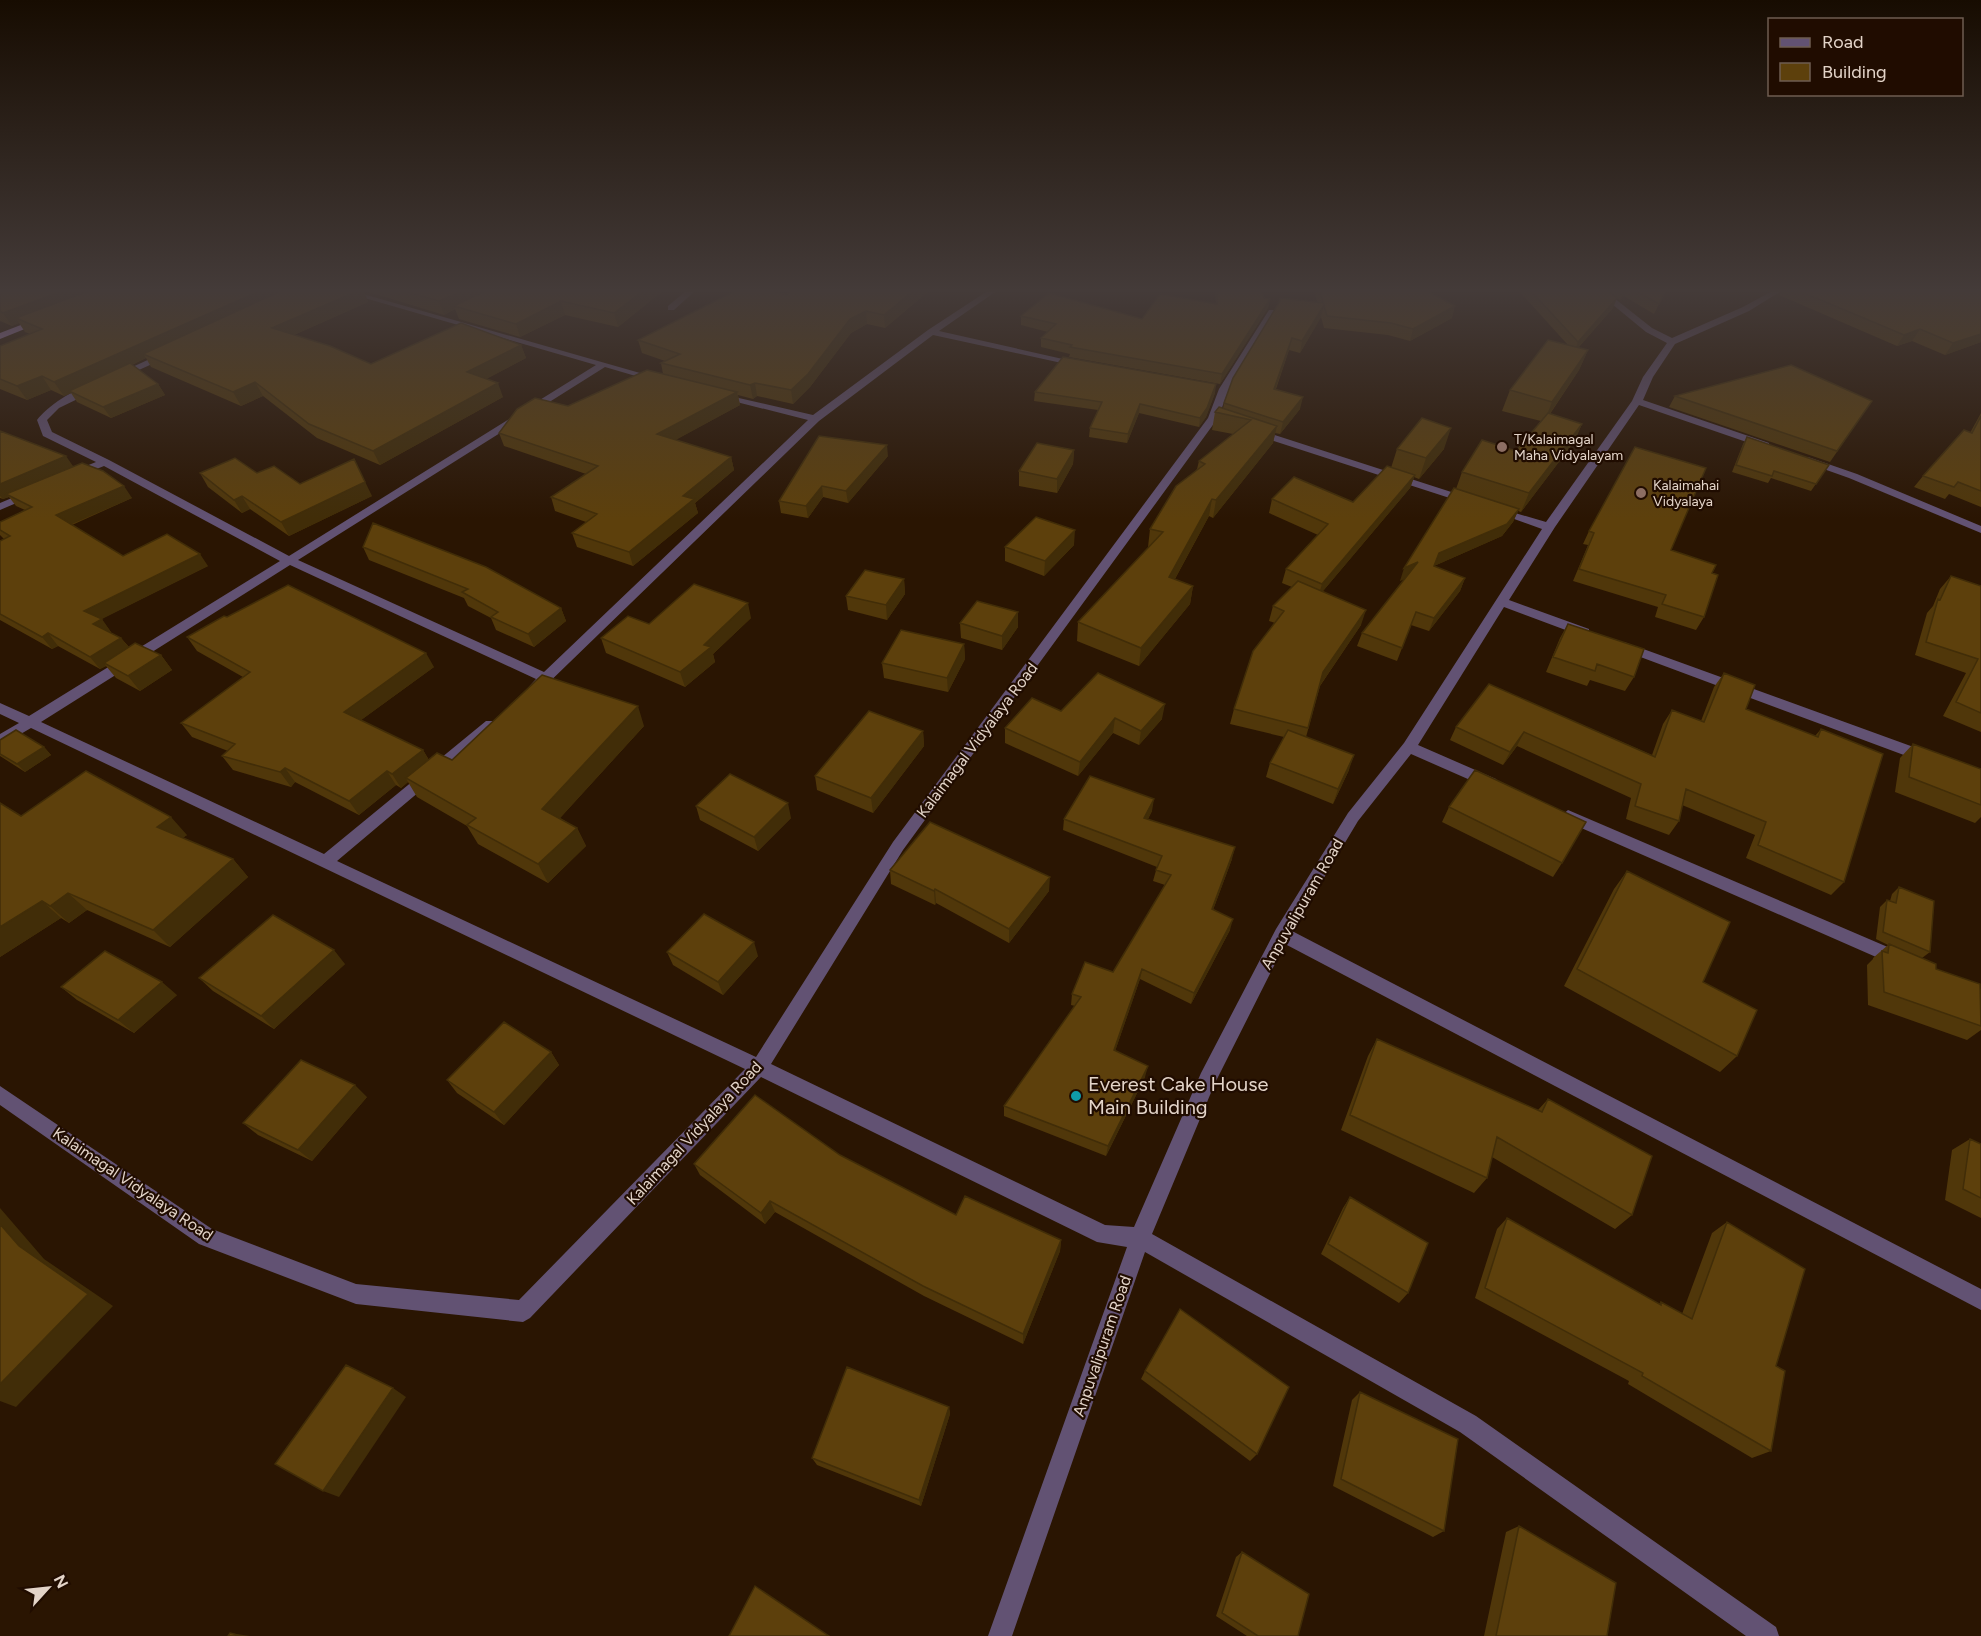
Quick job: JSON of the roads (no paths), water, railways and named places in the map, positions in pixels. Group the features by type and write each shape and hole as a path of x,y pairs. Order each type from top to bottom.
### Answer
{"street":[{"path":"107,381 138,366"},
{"path":"0,741 600,366"},
{"path":"602,366 669,382"},
{"path":"520,701 547,679 815,418 885,366"},
{"name":"Kalaimagal Vidyalaya Road","path":"0,1094 206,1237 356,1294 523,1311 759,1067 898,846 1218,419 1219,388 1234,366"},
{"name":"Anpuvalipuram Road","path":"1000,1636 1140,1238 1207,1079 1282,934 1353,817 1409,747 1549,527 1637,401 1655,366"},
{"path":"97,386 56,406 42,420 47,434 105,462 290,561 547,679"},
{"path":"714,393 815,418"},
{"path":"1637,401 1778,449"},
{"path":"1246,429 1549,527"},
{"path":"1799,457 1853,476 1981,530"},
{"path":"63,480 105,462"},
{"path":"0,507 42,489"},
{"path":"1503,602 1936,761"},
{"path":"0,708 759,1067 1104,1235 1140,1238 1468,1424 1767,1636"},
{"path":"325,862 503,715"},
{"path":"1409,747 1508,790"},
{"path":"1552,809 1915,966"},
{"path":"1282,934 1981,1300"}],"place":[{"name":"T/Kalaimagal Maha Vidyalayam","path":"1502,447"},
{"name":"Kalaimahai Vidyalaya","path":"1641,493"},
{"name":"Everest Cake House Main Building","path":"1076,1096"}]}
